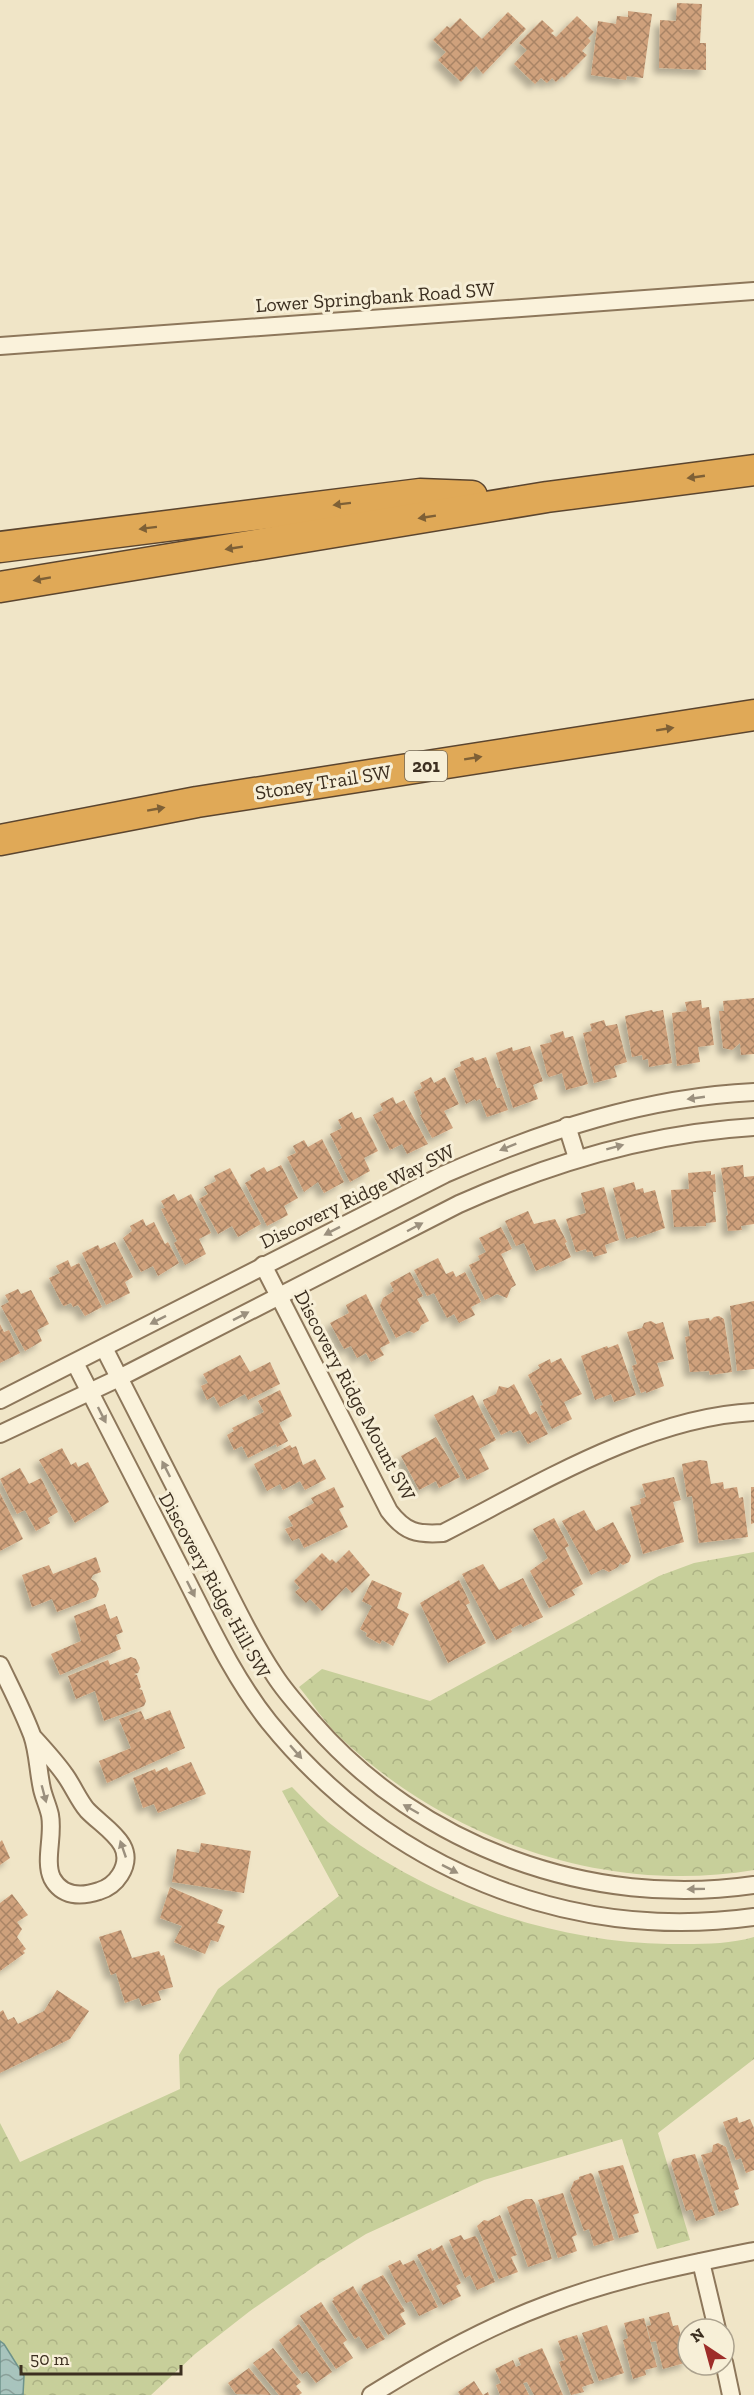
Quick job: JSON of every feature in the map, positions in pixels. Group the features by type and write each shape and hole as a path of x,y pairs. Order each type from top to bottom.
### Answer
{"highway":[{"path":"0,586 547,497 754,470"},
{"path":"0,547 420,494 547,497"},
{"name":"Stoney Trail SW","path":"0,840 98,819 197,802 754,715"},
{"path":"0,860 39,851 98,819"}],"street":[{"name":"Lower Springbank Road SW","path":"0,346 754,291"},
{"name":"Discovery Ridge Way SW","path":"0,1400 445,1174 522,1141 567,1126 668,1102 754,1092"},
{"path":"567,1126 577,1158"},
{"path":"0,1434 119,1378 459,1204 508,1182 622,1145 665,1137 754,1127"},
{"name":"Discovery Ridge Mount SW","path":"264,1266 389,1510 399,1523 413,1532 443,1533 602,1452 648,1434 700,1420 754,1412"},
{"name":"Discovery Ridge Hill SW","path":"104,1348 246,1626 275,1677 328,1740 364,1774 403,1805 463,1839 533,1868 584,1881 664,1890 754,1885"},
{"name":"Discovery Ridge Hill SW","path":"75,1363 228,1661 268,1720 298,1755 359,1811 388,1833 451,1870 520,1897 565,1910 628,1919 682,1923 754,1917"},
{"path":"0,1665 33,1737 42,1790 50,1814 52,1836 48,1861 52,1878 60,1888 71,1894 83,1895 106,1888 115,1883 123,1870 126,1860 125,1847 118,1837 87,1809 65,1775 33,1737"},
{"path":"371,2395 439,2353 547,2304 613,2283 754,2250"},
{"path":"701,2262 714,2317"},
{"path":"727,2377 731,2395"}],"green space":[{"path":"754,1552 754,1870 698,1876 643,1874 587,1866 534,1852 481,1832 432,1806 386,1776 337,1734 299,1687 322,1669 430,1701 659,1576 694,1563"},
{"path":"292,1787 328,1822 365,1849 446,1893 488,1910 577,1935 622,1941 701,1944 754,1937 754,2059 658,2133 690,2240 657,2249 622,2139 484,2180 366,2234 250,2311 195,2354 151,2395 0,2395 0,2123 20,2162 180,2089 179,2055 218,1989 339,1896 282,1791"}],"water":[{"path":"0,2341 24,2376 23,2395 0,2395"}],"building":[{"path":"677,3 702,4 700,43 706,43 706,70 659,68 660,20 676,21"},
{"path":"628,11 652,14 643,78 627,76 626,80 591,75 598,21 616,24 617,16 628,17"},
{"path":"508,12 526,29 483,74 476,66 461,82 438,60 446,52 433,40 447,26 450,28 460,18 482,39"},
{"path":"577,16 594,32 588,38 591,41 582,51 587,55 564,78 562,76 556,82 552,78 547,83 541,78 535,84 514,64 527,50 519,43 542,20 554,31 551,33 556,37"},
{"path":"754,998 754,1054 741,1055 740,1043 732,1050 723,1048 719,1011 724,1011 723,1001"},
{"path":"701,1000 702,1008 709,1007 714,1045 698,1047 700,1062 677,1066 672,1013 687,1011 685,1002"},
{"path":"652,1010 653,1012 663,1010 672,1063 649,1067 648,1059 643,1060 642,1055 632,1057 625,1016"},
{"path":"604,1020 606,1026 617,1024 627,1062 614,1066 617,1077 594,1083 583,1033 592,1031 590,1024"},
{"path":"563,1031 565,1038 573,1036 588,1084 566,1090 562,1073 549,1077 547,1074 540,1045 552,1042 550,1035"},
{"path":"530,1046 543,1081 533,1085 538,1099 513,1108 496,1053 512,1047 513,1051"},
{"path":"473,1057 475,1061 486,1057 508,1110 487,1117 480,1099 466,1104 454,1069 461,1066 460,1062"},
{"path":"431,1077 434,1083 445,1077 459,1104 444,1111 453,1128 432,1138 420,1115 422,1114 414,1092 422,1088 420,1083"},
{"path":"393,1097 396,1104 404,1100 428,1144 407,1154 402,1144 390,1150 373,1115 383,1110 380,1104"},
{"path":"352,1112 355,1119 361,1117 378,1151 364,1158 370,1171 350,1182 339,1160 342,1158 330,1134 342,1128 338,1120"},
{"path":"322,1139 344,1182 324,1193 318,1182 304,1192 287,1157 296,1153 293,1146 304,1140 308,1147"},
{"path":"281,1165 298,1198 284,1206 288,1215 267,1226 245,1183 252,1179 250,1175 264,1167 267,1172"},
{"path":"743,1165 744,1177 754,1176 754,1224 741,1226 742,1230 728,1231 721,1168"},
{"path":"230,1168 261,1224 238,1237 232,1226 218,1234 199,1199 208,1194 204,1187 216,1181 214,1176"},
{"path":"711,1171 711,1175 715,1174 716,1192 713,1192 716,1222 706,1223 706,1226 674,1227 671,1190 689,1189 688,1173"},
{"path":"634,1182 636,1190 643,1188 644,1193 655,1190 665,1228 637,1238 636,1236 626,1239 613,1188"},
{"path":"604,1187 619,1240 605,1245 607,1253 594,1257 592,1251 587,1252 586,1249 576,1252 566,1219 586,1213 581,1193"},
{"path":"174,1194 178,1201 191,1194 211,1233 199,1239 206,1254 185,1265 174,1243 177,1241 161,1209 165,1208 161,1201"},
{"path":"528,1211 534,1224 555,1219 567,1242 565,1243 571,1257 536,1271 524,1243 516,1246 505,1221"},
{"path":"143,1219 146,1226 154,1222 165,1244 168,1242 179,1263 158,1276 153,1266 141,1272 123,1238 132,1231 130,1226"},
{"path":"501,1227 512,1249 501,1254 516,1285 511,1288 507,1298 497,1294 485,1300 469,1265 480,1260 478,1256 486,1252 479,1238"},
{"path":"115,1242 133,1277 125,1282 130,1293 106,1305 82,1253 98,1245 100,1249"},
{"path":"438,1258 446,1274 453,1271 456,1277 465,1272 481,1302 471,1307 475,1315 459,1323 454,1314 447,1318 434,1293 427,1296 414,1270"},
{"path":"68,1260 71,1267 79,1263 102,1307 85,1316 78,1305 73,1307 71,1303 64,1306 62,1304 49,1278 60,1273 56,1266"},
{"path":"410,1272 423,1296 417,1299 429,1321 421,1325 414,1333 409,1331 396,1338 380,1306 383,1298 394,1291 390,1283"},
{"path":"18,1289 21,1294 31,1290 49,1324 37,1330 42,1341 25,1351 1,1306 9,1302 5,1295"},
{"path":"366,1294 390,1343 380,1348 384,1355 371,1362 366,1353 357,1358 351,1346 344,1349 330,1323 349,1313 346,1305"},
{"path":"754,1301 754,1369 737,1371 730,1306"},
{"path":"719,1316 724,1319 732,1372 710,1375 709,1371 690,1372 685,1337 690,1336 688,1321 709,1318 710,1321"},
{"path":"651,1321 656,1324 663,1322 674,1359 657,1363 664,1386 641,1393 632,1366 637,1364 627,1332 642,1328 644,1323"},
{"path":"0,1324 4,1332 9,1330 20,1353 0,1363"},
{"path":"618,1344 636,1395 614,1402 611,1394 595,1400 581,1356"},
{"path":"240,1355 250,1372 270,1362 280,1384 248,1400 245,1394 220,1407 214,1396 207,1400 201,1386 208,1383 203,1374"},
{"path":"561,1358 582,1394 564,1402 572,1419 552,1429 528,1375 540,1368 538,1365 550,1359 551,1363"},
{"path":"514,1384 530,1415 536,1411 548,1434 528,1444 520,1430 513,1433 511,1430 501,1435 483,1400 496,1394 499,1386 508,1388"},
{"path":"280,1390 292,1416 279,1423 288,1441 277,1447 276,1444 248,1458 242,1446 234,1450 227,1435 234,1431 232,1428 264,1412 258,1401"},
{"path":"473,1395 496,1440 479,1449 489,1469 467,1480 434,1415"},
{"path":"436,1437 460,1477 439,1488 436,1481 419,1490 401,1456"},
{"path":"290,1445 292,1448 296,1446 303,1465 315,1459 326,1479 305,1490 300,1481 283,1490 280,1484 267,1491 254,1464"},
{"path":"62,1448 71,1465 76,1462 78,1467 88,1462 109,1502 75,1523 39,1460"},
{"path":"700,1460 707,1461 711,1484 723,1482 724,1489 737,1487 739,1498 743,1497 748,1537 699,1543 692,1496 687,1497 682,1464"},
{"path":"20,1468 29,1484 41,1478 58,1512 48,1518 50,1523 36,1531 25,1510 17,1514 0,1479"},
{"path":"674,1477 681,1500 673,1502 684,1542 643,1554 630,1507 641,1504 640,1499 646,1497 642,1484"},
{"path":"334,1487 344,1507 339,1509 348,1527 304,1548 299,1538 292,1541 285,1529 293,1526 288,1517 314,1503 311,1498"},
{"path":"751,1487 754,1487 754,1523 751,1524"},
{"path":"0,1493 23,1539 0,1551"},
{"path":"584,1510 596,1531 613,1522 631,1556 629,1562 623,1565 620,1563 618,1567 609,1572 603,1569 591,1575 562,1521"},
{"path":"554,1518 569,1546 565,1548 583,1584 572,1590 575,1595 549,1608 530,1571 548,1558 533,1529"},
{"path":"349,1550 370,1575 352,1593 346,1587 322,1611 310,1599 306,1603 295,1592 300,1588 294,1581 322,1553 330,1561 332,1559 336,1563"},
{"path":"96,1557 101,1572 93,1575 91,1579 96,1582 99,1589 96,1597 57,1612 52,1599 32,1607 22,1575 49,1565 53,1574"},
{"path":"483,1564 499,1590 523,1578 543,1617 523,1627 521,1624 511,1629 512,1632 496,1640 462,1574"},
{"path":"372,1580 402,1593 397,1608 409,1614 393,1646 382,1640 380,1644 366,1636 367,1633 360,1629 372,1606 362,1601"},
{"path":"459,1580 470,1603 466,1605 486,1643 448,1663 420,1603"},
{"path":"105,1604 110,1619 117,1616 123,1632 116,1635 121,1649 60,1675 51,1654 81,1641 74,1616"},
{"path":"131,1657 136,1659 140,1668 138,1673 134,1674 137,1675 141,1687 139,1689 142,1690 146,1701 144,1706 104,1721 95,1691 76,1699 68,1676 108,1660 110,1665"},
{"path":"170,1710 185,1748 107,1783 99,1761 131,1748 119,1719 141,1711 145,1720"},
{"path":"191,1762 206,1794 158,1813 154,1804 143,1808 133,1778 155,1769 156,1772 167,1767 169,1771"},
{"path":"2,1840 10,1858 0,1865 0,1842"},
{"path":"201,1843 251,1851 244,1893 172,1882 177,1849 199,1853"},
{"path":"170,1887 223,1910 217,1923 225,1926 218,1942 211,1940 205,1954 174,1942 182,1926 160,1918"},
{"path":"12,1894 28,1915 17,1922 22,1929 17,1937 26,1949 23,1951 25,1953 0,1971 0,1903"},
{"path":"121,1930 132,1958 159,1951 161,1956 164,1955 173,1987 158,1991 161,2000 142,2006 139,1998 125,2003 116,1973 111,1975 99,1937"},
{"path":"57,1990 89,2011 70,2039 0,2073 0,2012 3,2010 8,2020 14,2017 18,2024 44,2011"},
{"path":"737,2117 739,2123 750,2119 754,2128 754,2170 746,2173 741,2158 736,2160 723,2122"},
{"path":"718,2143 726,2147 739,2189 734,2191 739,2205 719,2212 701,2155 712,2152 713,2145"},
{"path":"695,2154 715,2215 696,2221 692,2209 686,2211 671,2163 673,2159"},
{"path":"623,2165 639,2213 633,2215 639,2232 619,2238 598,2171"},
{"path":"591,2173 614,2240 594,2246 589,2229 584,2231 570,2191 574,2181"},
{"path":"563,2193 577,2235 572,2237 577,2251 558,2258 538,2200"},
{"path":"526,2199 532,2199 535,2203 552,2259 528,2267 507,2207"},
{"path":"500,2215 517,2255 511,2257 518,2272 499,2279 477,2226 484,2220 488,2221"},
{"path":"461,2235 464,2240 475,2236 477,2238 495,2282 477,2290 470,2275 465,2278 449,2240"},
{"path":"442,2245 461,2283 456,2286 461,2296 443,2305 417,2255 431,2248 432,2251"},
{"path":"400,2260 403,2265 414,2260 438,2307 419,2316 411,2301 406,2303 388,2266"},
{"path":"383,2275 405,2311 400,2314 406,2324 388,2335 361,2289 363,2285"},
{"path":"353,2286 385,2339 367,2349 359,2336 355,2339 332,2301 333,2298"},
{"path":"321,2302 347,2340 343,2343 353,2358 336,2369 300,2316"},
{"path":"669,2312 673,2326 676,2325 676,2365 663,2369 656,2341 651,2342 647,2326 651,2325 649,2317"},
{"path":"644,2318 657,2367 645,2370 646,2375 633,2379 623,2340 628,2338 624,2323"},
{"path":"299,2324 332,2372 316,2383 307,2371 302,2374 279,2340"},
{"path":"607,2325 624,2373 599,2381 582,2333"},
{"path":"577,2335 594,2383 582,2387 584,2392 571,2395 559,2362 565,2360 558,2341"},
{"path":"273,2348 301,2382 296,2386 302,2393 299,2395 279,2395 253,2363"},
{"path":"542,2348 563,2395 534,2395 527,2382 523,2383 529,2395 500,2395 496,2385 501,2383 495,2369 513,2360 516,2367 521,2365 518,2358"},
{"path":"249,2368 271,2395 236,2394 228,2383"},
{"path":"474,2381 483,2395 460,2395 458,2392"}]}
